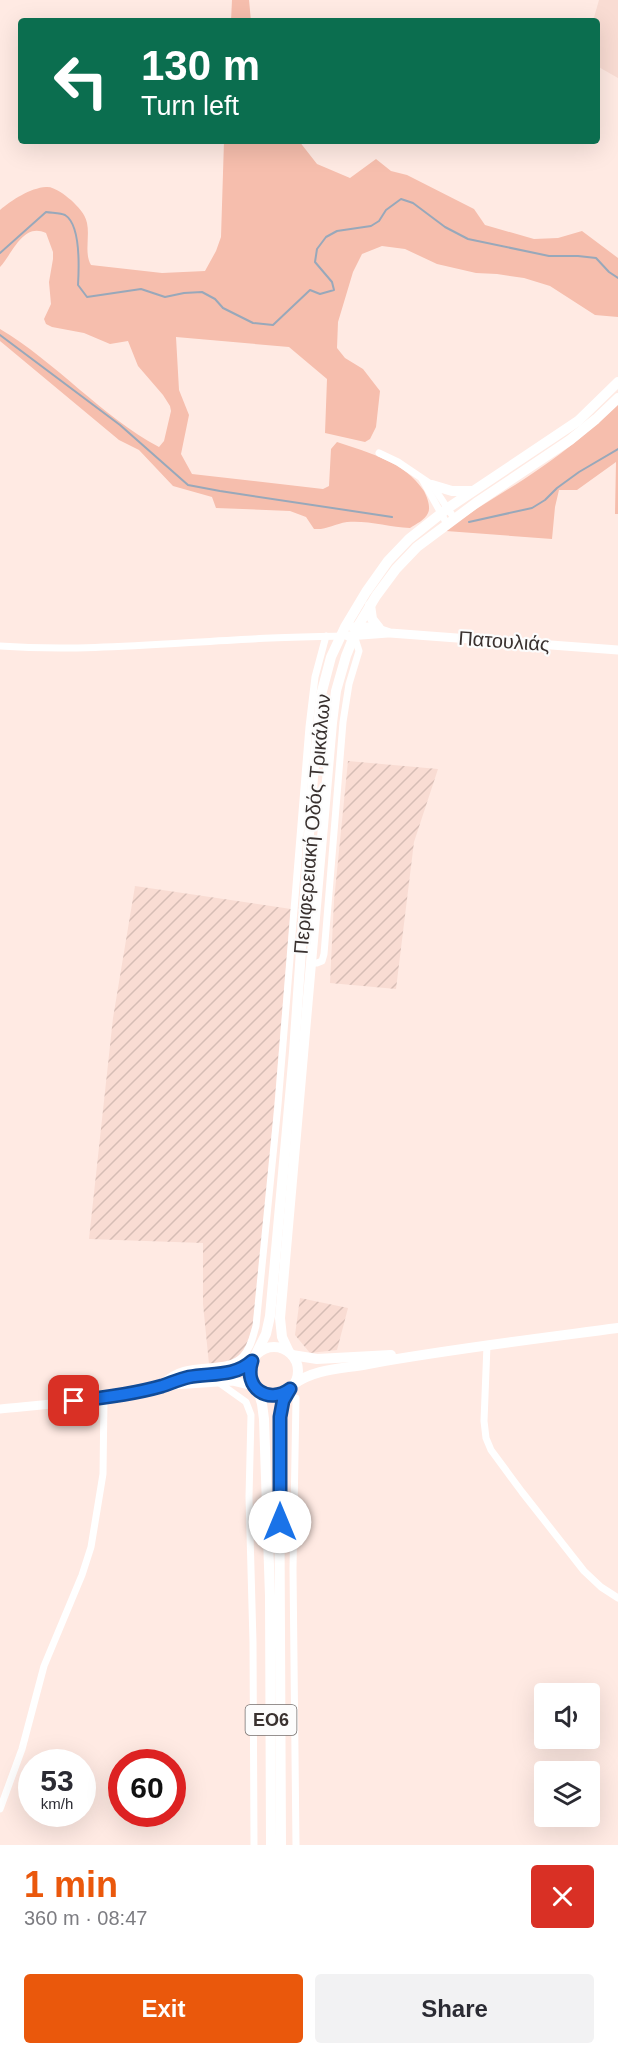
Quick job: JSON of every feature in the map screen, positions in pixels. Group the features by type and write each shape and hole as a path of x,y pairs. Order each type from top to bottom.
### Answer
{"main road":[{"name":"Περιφερειακή Οδός Τρικάλων","path":"253,1359 266,1334 270,1316 281,1188 283,1105 293,987 320,703 331,657 342,632 366,592 388,561 409,539 472,491 578,421 618,382"},
{"name":"Περιφερειακή Οδός Τρικάλων","path":"290,1354 282,1337 280,1318 310,963 336,691 340,672 356,631 370,605 385,582 408,556 451,521 570,440 618,398"},
{"path":"427,482 458,492 472,491"},
{"path":"370,605 372,619 379,628"},
{"name":"Πατουλιάς","path":"356,631 379,628 390,633"},
{"path":"342,632 356,631"},
{"name":"Πατουλιάς","path":"356,631 381,635 390,633 618,650"},
{"path":"0,1409 104,1397 162,1386 218,1382 239,1382 256,1388 264,1394 278,1395 293,1390 317,1372 422,1354 618,1328"},
{"path":"162,1386 187,1377 234,1372 246,1366 267,1348 275,1347 290,1354 317,1359 359,1355 422,1354"},
{"name":"ΕΟ6","path":"281,1845 279,1424 281,1408 293,1390 298,1369 290,1354"},
{"name":"ΕΟ6","path":"253,1359 249,1374 261,1398 264,1419 269,1572 271,1845"}],"street":[{"path":"379,453 398,462 427,482 451,521"},
{"path":"427,482 444,511"},
{"path":"0,646 166,645 326,636 342,632"},
{"path":"293,987 311,706 315,677 326,636"},
{"path":"162,1386 167,1379 179,1372 234,1362 249,1349 259,1308 269,1187 283,1105"},
{"path":"269,1187 281,1188"},
{"path":"487,1345 484,1421 486,1438 492,1450 584,1571 601,1587 618,1598"},
{"path":"218,1382 246,1402 251,1415 249,1497 253,1642 254,1845"},
{"path":"293,1390 296,1845"},
{"path":"0,1809 22,1749 44,1666 82,1575 91,1546 103,1474 104,1397"}],"shaded area":[{"path":"232,0 249,0 251,18 231,18"},
{"path":"599,0 618,0 618,78 600,68 600,18 594,18"},
{"path":"224,144 301,144 317,164 350,178 376,159 391,171 407,175 474,209 485,225 534,239 558,238 582,231 618,258 618,317 595,315 550,286 524,278 476,273 437,264 405,249 382,246 362,254 353,272 338,322 337,348 345,358 363,369 380,391 376,427 370,439 365,442 325,433 327,379 289,347 176,337 179,390 189,415 181,454 192,474 323,489 329,486 331,449 337,442 373,454 396,465 416,481 427,499 428,513 425,518 410,528 355,522 314,529 306,517 290,511 216,508 212,497 173,486 139,450 119,440 0,341 0,329 41,357 118,420 159,447 164,441 171,411 170,406 138,366 128,341 110,344 84,333 46,324 44,319 51,304 49,282 53,252 46,233 38,231 25,235 0,267 0,210 28,192 40,188 46,187 59,191 71,200 85,216 91,265 162,273 205,271 221,237"},
{"path":"618,404 618,514 615,514 616,462 577,490 559,490 552,539 446,531 560,454"},
{"path":"348,761 438,769 414,842 396,989 330,983 334,901"},
{"path":"135,886 291,909 264,1225 253,1324 247,1347 238,1359 232,1362 209,1364 203,1304 203,1243 89,1239 113,1018"},
{"path":"300,1298 348,1308 337,1350 310,1353 295,1335"}],"waterway":[{"path":"0,253 46,212 63,214 74,228 78,247 78,285 87,297 141,289 165,297 202,292 215,299 223,308 253,323 273,325 310,290 320,294 334,290 332,282 315,262 317,249 326,237 337,231 371,226 379,221 386,210 401,199 413,203 445,227 468,239 549,256 596,258 618,278"},
{"path":"0,335 120,425 188,485 392,517"},
{"path":"469,522 532,508 579,472 618,449"}],"route":[{"path":"74,1401 162,1386 187,1377 234,1372 252,1361 249,1374 258,1390 264,1394 278,1395 290,1389 283,1401 280,1417 280,1522"}]}
